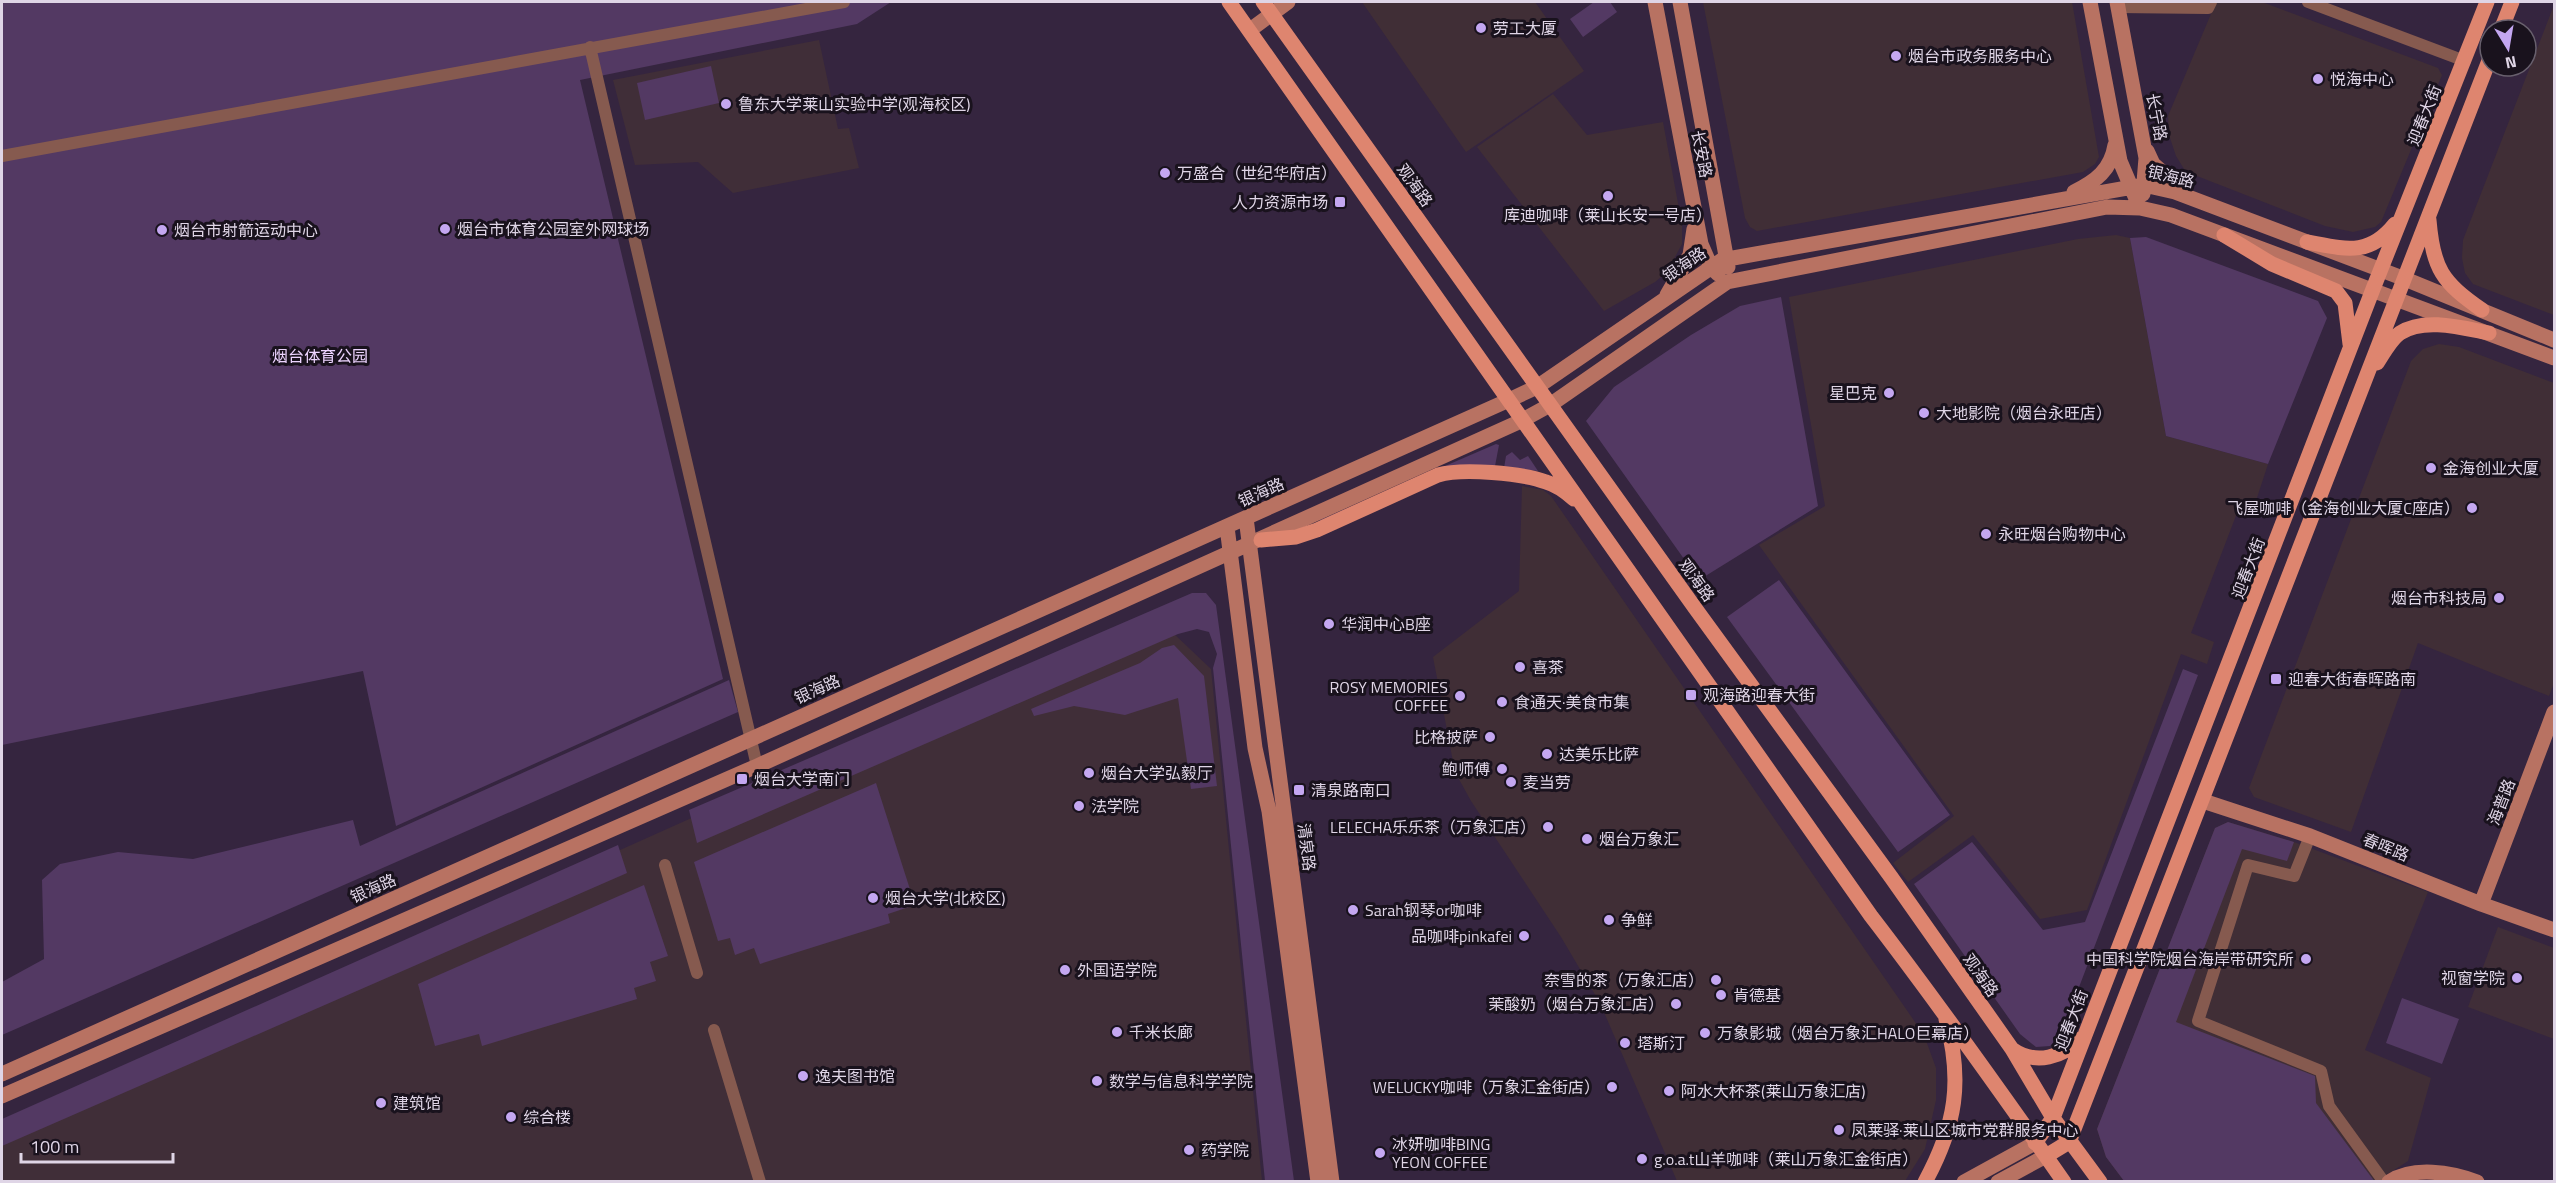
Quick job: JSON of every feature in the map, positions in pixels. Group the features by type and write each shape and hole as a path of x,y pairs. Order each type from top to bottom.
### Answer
{"main road":[{"path":"1229,2 1509,400 1521,421 1588,510 1872,916 1942,1008 2064,1182"},
{"path":"1250,30 1267,8 1288,2"},
{"name":"长安路","path":"1655,2 1701,244 1711,267 1727,282"},
{"path":"1680,2 1729,259 1727,282"},
{"name":"长宁路","path":"2090,2 2121,161 2137,185"},
{"name":"迎春大街","path":"2035,1143 2053,1118 2188,775 2373,289 2487,2"},
{"path":"2506,18 2512,2"},
{"name":"长宁路","path":"2118,4 2146,158 2137,185 2140,208"},
{"name":"观海路","path":"1267,8 2012,1049 2053,1118 2100,1182"},
{"path":"1998,1182 2069,1142 2482,78"},
{"path":"2111,112 2118,124 2130,124 2135,120 2136,106"},
{"path":"2064,197 2104,173 2113,158 2116,136"},
{"path":"2143,143 2153,164 2179,188 2200,202"},
{"name":"银海路","path":"2,1074 1537,387 1711,267 1729,259 2137,185 2200,202 2405,279 2554,340"},
{"path":"1692,196 1716,191"},
{"path":"2,1096 757,766 1521,421 1550,405 1727,282 2107,207 2140,208 2171,215 2396,297 2554,358"},
{"path":"2307,242 2340,248 2372,245 2384,238 2404,212"},
{"path":"1665,299 1690,255 1696,214"},
{"path":"2429,216 2433,254 2442,278 2455,291 2482,310"},
{"path":"2224,235 2272,264 2336,291 2345,303 2350,349"},
{"path":"2364,380 2398,333 2414,327 2432,326 2489,333"},
{"path":"1256,542 1296,537 1317,530 1438,475 1457,470 1548,482 1564,491 1588,510"},
{"name":"清泉路","path":"1246,518 1256,542 1332,1182"},
{"name":"清泉路","path":"1227,527 1256,748 1269,811 1318,1182"},
{"name":"海普路","path":"2481,904 2554,712"},
{"name":"春晖路","path":"2203,801 2310,836 2481,904 2554,930"},
{"path":"1925,1182 1937,1160 1954,1101 1957,1074 1942,1008"},
{"path":"2012,1049 2021,1056 2050,1058 2072,1047 2084,1036"},
{"path":"1964,1182 2035,1143"},
{"path":"2387,1182 2399,1175 2453,1172 2476,1182"}],"street":[{"path":"2,156 844,2"},
{"path":"2118,4 2208,8 2211,2"},
{"path":"2308,2 2464,61"},
{"path":"590,47 757,766"},
{"path":"2310,836 2294,876 2248,865 2198,1021 2322,1071 2329,1106 2387,1182"},
{"path":"665,865 697,973"},
{"path":"714,1030 760,1182"}],"shaded area":[{"path":"1362,2 1535,2 1584,71 1466,152"},
{"path":"1703,2 2072,2 2099,157 2095,164 2083,172 1757,231 1750,227 1745,218"},
{"path":"2216,2 2262,2 2438,68 2442,75 2381,222 2375,227 2353,232 2325,226 2184,169 2176,156 2169,135 2168,116"},
{"path":"2554,5 2554,315 2473,284 2465,273 2462,258 2463,240 2526,78 2538,78 2538,46"},
{"name":"鲁东大学莱山实验中学(观海校区)","path":"819,40 838,129 849,128 859,168 733,193 698,162 635,165 613,80"},
{"path":"1553,94 1587,135 1663,122 1682,225 1682,244 1667,272 1655,282 1604,311 1477,147"},
{"path":"2116,235 2130,238 2166,436 2268,464 2255,504 2242,500 2191,633 2214,642 2207,664 2181,654 2087,910 2040,919 1973,835 1908,882 1893,863 1954,816 1759,545 1825,506 1789,297 2078,239"},
{"path":"2439,344 2459,347 2554,383 2554,683 2549,696 2418,643 2351,832 2254,797 2249,788 2411,361 2423,349"},
{"path":"1522,486 1543,490 1551,496 1924,1035 1936,1068 1936,1100 1925,1149 1905,1181 1677,1181 1600,1003 1561,937 1471,801 1455,772 1433,657 1519,591"},
{"name":"烟台大学(北校区)","path":"1151,612 1211,669 1262,1181 2,1182 2,1127"},
{"name":"中国科学院烟台海岸带研究所","path":"2228,822 2294,842 2428,892 2365,1050 2431,1078 2408,1161 2377,1181 2124,1181 2106,1157 2097,1129 2215,828"},
{"name":"视窗学院","path":"2498,927 2554,948 2554,1039 2468,1007"}],"green space":[{"name":"烟台体育公园","path":"2,2 891,2 857,24 580,80 723,679 396,826 363,671 2,745"},
{"path":"1594,2 1610,2 1617,12 1583,37 1570,19"},
{"path":"711,66 719,103 645,120 637,83"},
{"path":"2146,237 2318,301 2327,318 2268,464 2166,436 2130,238"},
{"path":"1781,297 1818,506 1699,580 1586,421 1614,387 1691,335 1740,306"},
{"path":"1496,444 1499,445 1495,466 1463,466 1321,524 1320,520"},
{"path":"1512,452 1520,460 1528,456 1538,471 1504,468 1506,456"},
{"path":"1779,580 1950,815 1898,852 1727,617"},
{"path":"1192,593 1206,593 1216,605 1294,1181 1265,1181 1213,668 1217,654 1209,632 1197,629 1178,634 697,843 689,810"},
{"path":"1174,645 1204,676 1217,786 1191,789 1178,698 1125,715 1074,706 1034,716 1031,709 1140,663 1162,648"},
{"path":"2183,669 2198,675 2060,1037 2050,1046 2036,1047 2020,1034 1914,884 1972,842 2043,930 2085,922"},
{"path":"729,680 738,712 2,1035 2,982 44,959 42,880 60,864 118,852 193,859 353,820 360,846"},
{"path":"876,783 915,905 888,914 890,923 760,964 754,948 735,955 730,938 718,941 694,862"},
{"path":"2228,822 2294,842 2287,861 2242,849 2176,1022 2315,1076 2316,1103 2375,1182 2124,1181 2106,1157 2097,1129 2215,828"},
{"path":"618,845 627,873 2,1146 2,1119"},
{"path":"644,885 668,956 650,962 656,981 634,988 637,999 482,1046 479,1034 435,1046 418,984"},
{"path":"2402,998 2459,1019 2442,1064 2386,1043"}],"place":[{"name":"劳工大厦","path":"1481,28"},
{"name":"烟台市政务服务中心","path":"1896,56"},
{"name":"悦海中心","path":"2318,79"},
{"name":"鲁东大学莱山实验中学(观海校区)","path":"726,104"},
{"name":"万盛合（世纪华府店）","path":"1165,173"},
{"name":"库迪咖啡（莱山长安一号店）","path":"1608,196"},
{"name":"人力资源市场","path":"1340,202"},
{"name":"烟台市体育公园室外网球场","path":"445,229"},
{"name":"烟台市射箭运动中心","path":"162,230"},
{"name":"星巴克","path":"1889,393"},
{"name":"大地影院（烟台永旺店）","path":"1924,413"},
{"name":"金海创业大厦","path":"2431,468"},
{"name":"飞屋咖啡（金海创业大厦C座店）","path":"2472,508"},
{"name":"永旺烟台购物中心","path":"1986,534"},
{"name":"烟台市科技局","path":"2499,598"},
{"name":"华润中心B座","path":"1329,624"},
{"name":"喜茶","path":"1520,667"},
{"name":"迎春大街春晖路南","path":"2276,679"},
{"name":"观海路迎春大街","path":"1691,695"},
{"name":"ROSY MEMORIES COFFEE","path":"1460,696"},
{"name":"食通天·美食市集","path":"1502,702"},
{"name":"比格披萨","path":"1490,737"},
{"name":"达美乐比萨","path":"1547,754"},
{"name":"鲍师傅","path":"1502,769"},
{"name":"烟台大学弘毅厅","path":"1089,773"},
{"name":"烟台大学南门","path":"742,779"},
{"name":"麦当劳","path":"1511,782"},
{"name":"清泉路南口","path":"1299,790"},
{"name":"法学院","path":"1079,806"},
{"name":"LELECHA乐乐茶（万象汇店）","path":"1548,827"},
{"name":"烟台万象汇","path":"1587,839"},
{"name":"烟台大学(北校区)","path":"873,898"},
{"name":"Sarah钢琴or咖啡","path":"1353,910"},
{"name":"争鲜","path":"1609,920"},
{"name":"品咖啡pinkafei","path":"1524,936"},
{"name":"中国科学院烟台海岸带研究所","path":"2306,959"},
{"name":"外国语学院","path":"1065,970"},
{"name":"视窗学院","path":"2517,978"},
{"name":"奈雪的茶（万象汇店）","path":"1716,980"},
{"name":"肯德基","path":"1721,995"},
{"name":"茉酸奶（烟台万象汇店）","path":"1676,1004"},
{"name":"千米长廊","path":"1117,1032"},
{"name":"万象影城（烟台万象汇HALO巨幕店）","path":"1705,1033"},
{"name":"塔斯汀","path":"1625,1043"},
{"name":"逸夫图书馆","path":"803,1076"},
{"name":"数学与信息科学学院","path":"1097,1081"},
{"name":"WELUCKY咖啡（万象汇金街店）","path":"1612,1087"},
{"name":"阿水大杯茶(莱山万象汇店)","path":"1669,1091"},
{"name":"建筑馆","path":"381,1103"},
{"name":"综合楼","path":"511,1117"},
{"name":"凤莱驿·莱山区城市党群服务中心","path":"1839,1130"},
{"name":"药学院","path":"1189,1150"},
{"name":"冰妍咖啡BING YEON COFFEE","path":"1380,1153"},
{"name":"g.o.a.t山羊咖啡（莱山万象汇金街店）","path":"1642,1159"}]}
